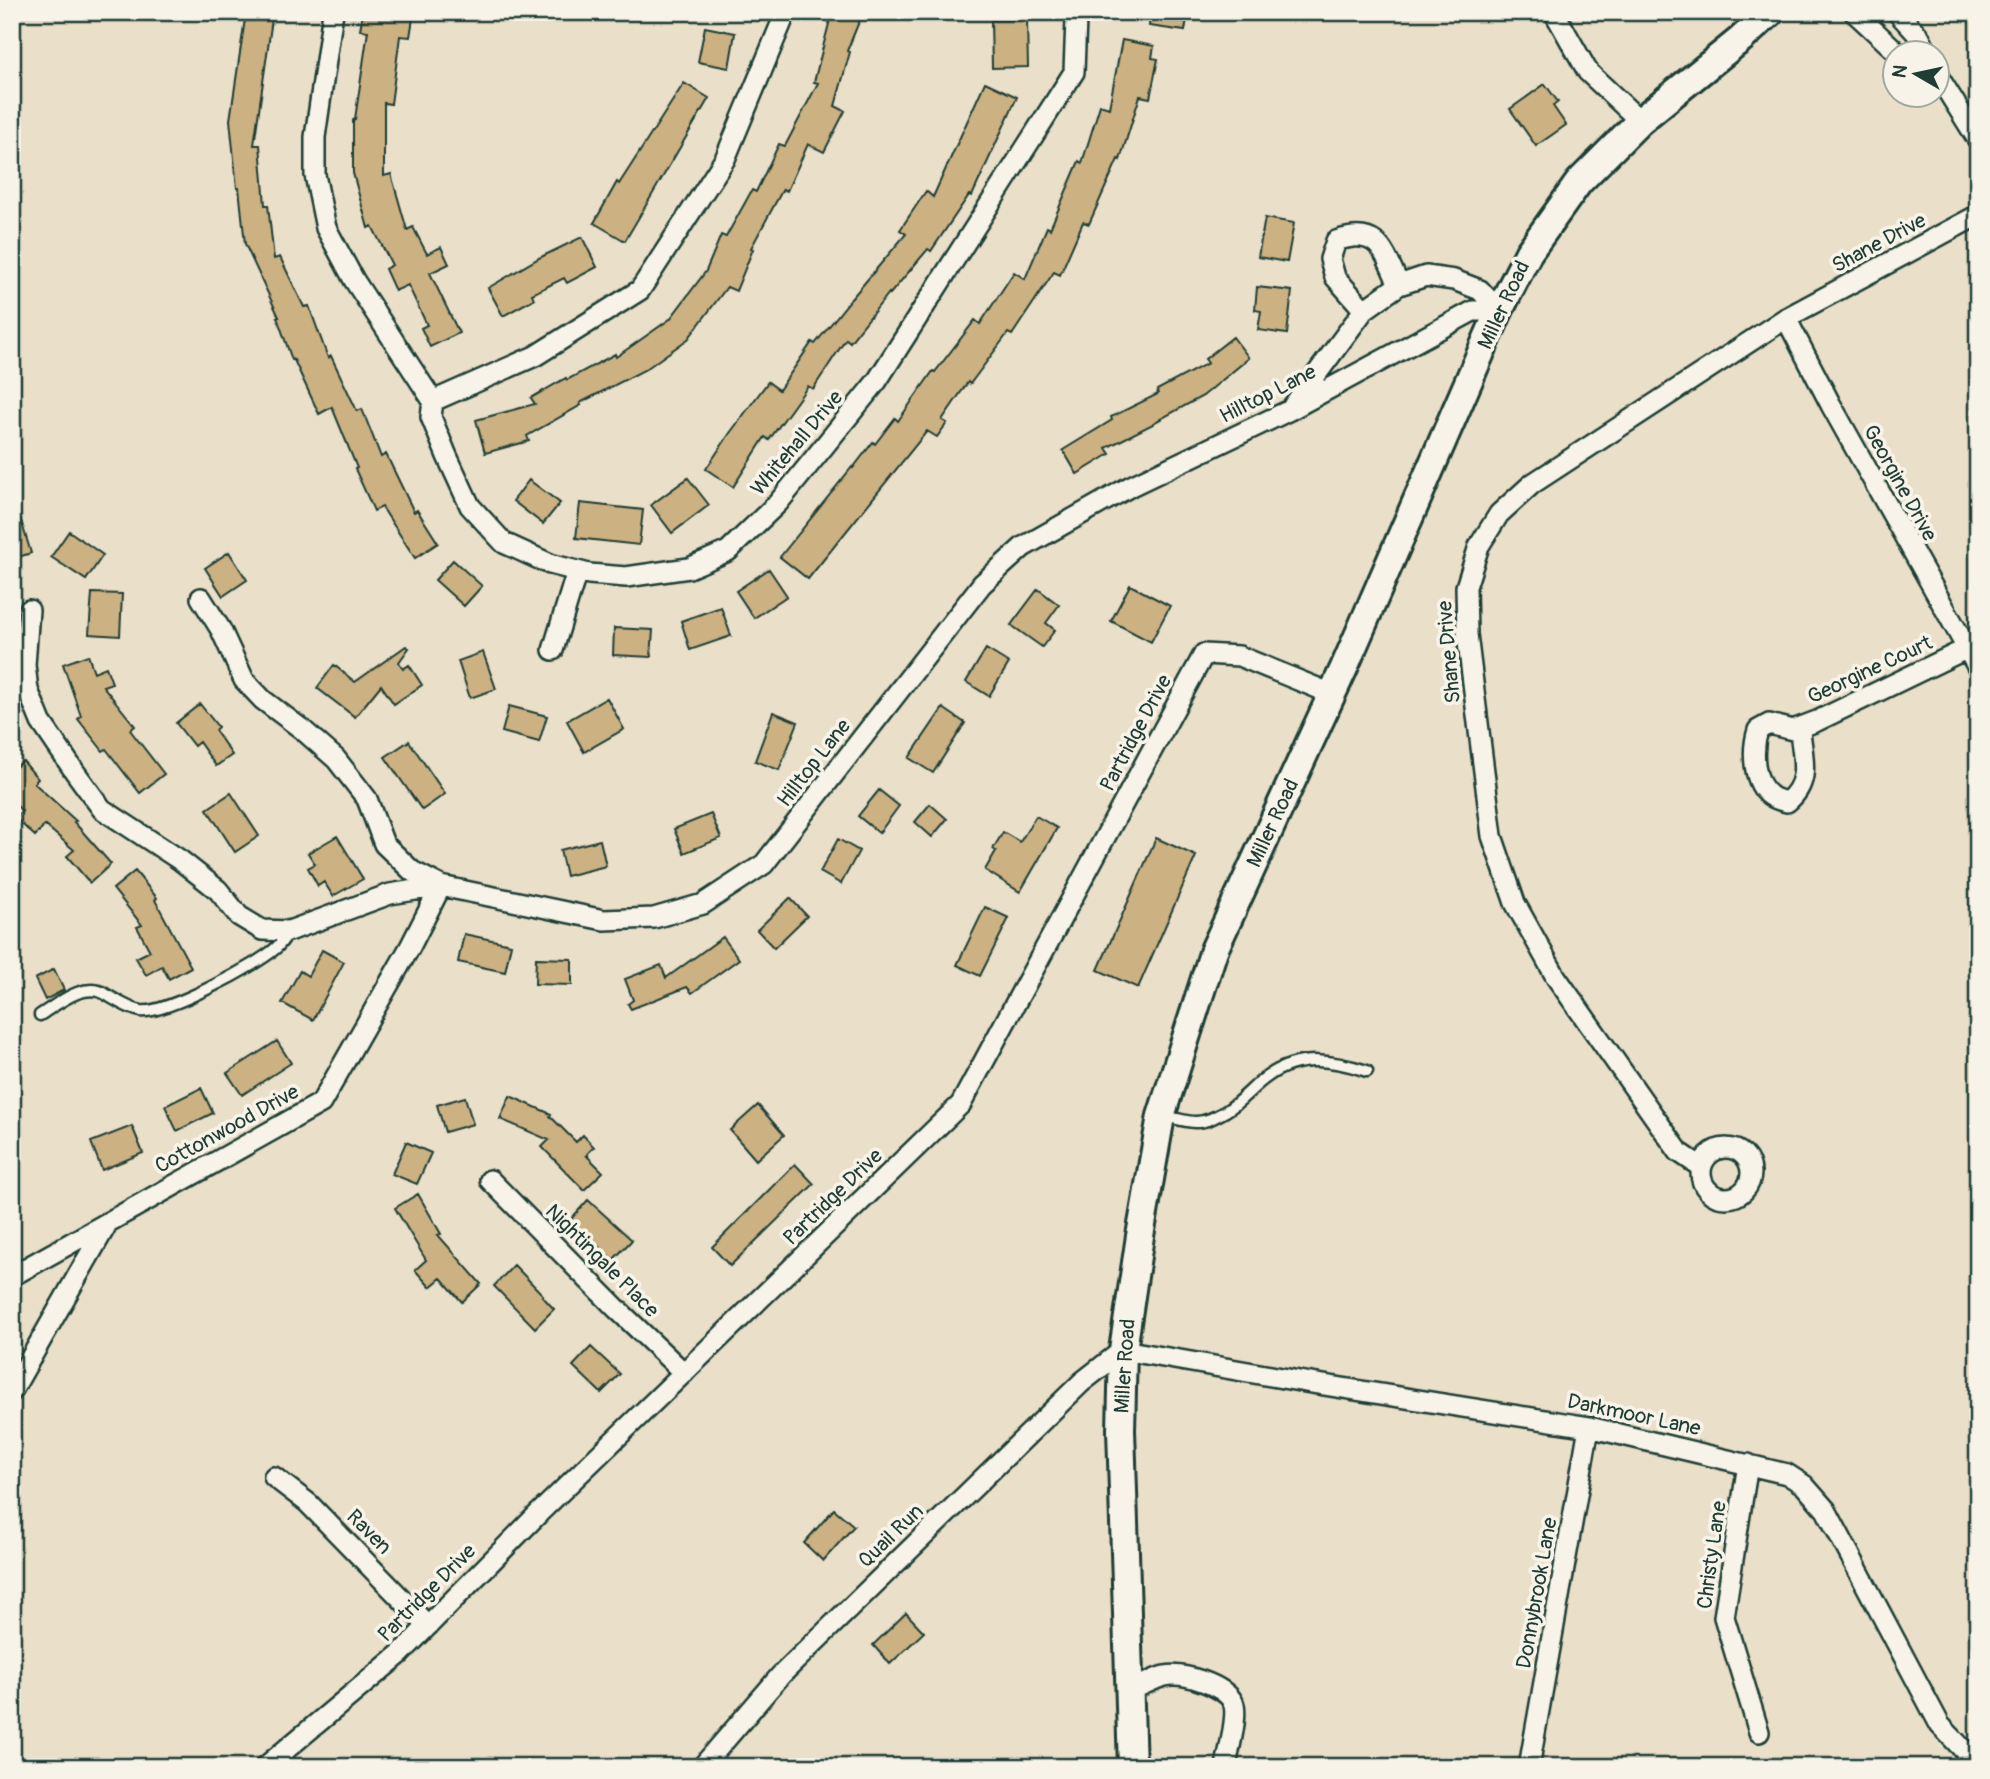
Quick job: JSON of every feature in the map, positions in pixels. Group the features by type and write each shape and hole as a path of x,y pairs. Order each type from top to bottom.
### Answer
{"street":[{"name":"Whitehall Drive","path":"333,12 314,137 314,175 326,228 354,280 433,401 431,417 470,506 504,543 550,564 577,572 626,577 689,568 728,551 778,503 877,381 1074,72 1074,12"},
{"path":"433,401 535,356 640,290 725,159 786,12"},
{"path":"1554,12 1588,72 1640,121"},
{"name":"Miller Road","path":"1132,1767 1121,1430 1123,1350 1161,1116 1214,950 1332,694 1499,311 1529,252 1578,182 1640,121 1771,12"},
{"path":"1854,12 1882,38"},
{"path":"1897,12 1920,38"},
{"path":"1952,98 1978,140"},
{"name":"Shane Drive","path":"1701,1167 1679,1152 1556,977 1516,903 1493,836 1467,634 1466,587 1479,546 1499,513 1532,484 1786,318 1978,215"},
{"path":"1364,310 1335,277 1330,260 1336,241 1351,236 1369,237 1383,250 1399,285"},
{"path":"1290,410 1364,310 1399,285 1426,276 1454,280 1480,290 1499,311"},
{"name":"Hilltop Lane","path":"201,598 221,630 244,680 263,700 336,759 367,799 384,844 412,871 441,886 604,920 654,918 703,904 764,864 982,584 1023,547 1131,486 1290,410 1473,311 1499,311"},
{"name":"Georgine Drive","path":"1786,318 1978,668"},
{"path":"553,650 577,572"},
{"path":"29,610 25,665 28,690 41,722 102,808 180,860 218,890 239,916 262,930 289,931 390,894 441,886"},
{"name":"Georgine Court","path":"1793,730 1966,649"},
{"name":"Partridge Drive","path":"265,1767 400,1654 539,1513 961,1104 1204,654 1240,656 1332,694"},
{"name":"Cottonwood Drive","path":"12,1276 321,1103 410,947 441,886"},
{"name":"Nightingale Place","path":"490,1180 684,1373"},
{"path":"12,1391 108,1223"},
{"name":"Darkmoor Lane","path":"1123,1350 1589,1427 1787,1474 1804,1485 1826,1510 1940,1725 1978,1765"},
{"name":"Quail Run","path":"702,1767 781,1675 1082,1382 1123,1350"},
{"name":"Donnybrook Lane","path":"1529,1767 1589,1427"},
{"name":"Christy Lane","path":"1748,1464 1724,1617 1759,1732"},
{"name":"Raven","path":"274,1477 308,1503 428,1626"},
{"path":"1130,1690 1165,1676 1191,1677 1217,1687 1233,1702 1235,1715 1226,1767"}],"lane":[{"path":"40,1014 75,994 90,989 101,990 119,1002 141,1011 160,1010 255,964 277,947 289,931"},
{"path":"1161,1116 1198,1122 1216,1117 1239,1102 1269,1075 1297,1063 1338,1061 1367,1071"}],"building":[{"path":"246,12 273,12 254,145 260,145 265,205 268,205 274,259 280,257 304,307 309,306 328,358 331,356 357,411 362,409 381,457 386,454 414,512 417,510 438,543 415,558 382,507 374,511 332,407 319,414 292,360 279,317 245,244 230,120"},
{"path":"363,12 414,12 410,37 400,36 391,104 384,103 384,176 391,174 407,230 413,227 427,254 441,247 449,264 430,273 459,333 430,347 421,328 427,325 408,285 395,291 385,269 392,265 372,226 368,228 353,173 353,120 368,31 360,30"},
{"path":"832,12 863,12 847,51 850,52 835,106 845,111 824,152 808,144 787,191 783,189 751,248 753,249 736,291 727,287 688,339 646,369 580,403 581,405 527,436 529,441 485,453 476,420 535,404 531,398 615,354 616,357 670,319 706,271 721,235 726,237 752,190 756,192 779,144 785,146 818,83 814,82"},
{"path":"1150,12 1188,12 1185,31 1149,26"},
{"path":"1027,19 1028,67 992,68 991,20"},
{"path":"705,27 735,33 729,68 698,62"},
{"path":"1122,40 1154,46 1152,58 1158,59 1150,98 1140,96 1120,160 1118,159 1089,224 1083,222 1060,275 1054,272 1012,335 1008,333 970,384 968,382 942,420 947,423 937,437 927,431 808,579 780,557 873,442 875,444 895,418 898,421 933,371 935,372 975,320 980,324 1014,272 1025,279 1079,161 1082,163 1100,105 1109,108"},
{"path":"985,82 1017,97 972,196 969,195 931,251 928,249 850,342 846,339 813,389 808,386 769,440 765,437 733,487 706,469 768,382 779,390 812,342 815,344 906,234 900,230 926,191 933,197"},
{"path":"684,83 709,98 625,241 594,223 617,182 619,184"},
{"path":"1545,84 1558,102 1553,106 1566,125 1536,146 1510,109"},
{"path":"1265,218 1294,223 1287,262 1258,257"},
{"path":"582,237 597,267 567,283 564,278 532,294 534,299 503,316 488,288"},
{"path":"1257,287 1292,291 1287,334 1258,330 1261,311 1255,310"},
{"path":"1233,337 1249,358 1203,396 1106,448 1110,454 1077,474 1063,450 1112,420 1111,417 1158,394 1157,390 1208,363 1205,359"},
{"path":"688,478 709,505 672,533 651,505"},
{"path":"529,480 560,503 543,524 513,501"},
{"path":"580,503 643,510 639,545 576,538"},
{"path":"12,504 16,504 31,553 12,559"},
{"path":"69,531 103,555 86,580 51,557"},
{"path":"229,552 247,580 223,596 205,568"},
{"path":"453,560 482,586 464,606 435,580"},
{"path":"769,569 787,596 754,618 736,591"},
{"path":"1130,585 1170,606 1151,642 1111,621"},
{"path":"1038,589 1059,605 1046,623 1055,630 1042,647 1011,625"},
{"path":"92,593 122,594 120,636 89,634"},
{"path":"721,607 731,636 690,650 681,621"},
{"path":"614,628 653,630 651,657 613,655"},
{"path":"406,646 409,648 399,662 403,669 409,665 422,685 394,704 381,685 355,717 317,688 334,665 355,682"},
{"path":"986,649 1009,663 989,696 966,682"},
{"path":"483,652 496,689 470,698 458,661"},
{"path":"88,655 94,672 106,667 112,683 103,686 135,726 130,730 164,774 140,793 106,749 103,751 78,719 81,716 63,664"},
{"path":"607,698 624,729 584,752 567,721"},
{"path":"200,704 218,727 215,730 232,755 216,766 199,742 194,746 176,723"},
{"path":"509,706 547,716 539,742 502,732"},
{"path":"943,708 965,723 933,773 909,758"},
{"path":"773,712 798,722 779,770 755,761"},
{"path":"409,741 445,794 422,810 385,757"},
{"path":"23,761 38,779 34,783 76,821 74,822 111,864 90,883 67,856 74,850 45,825 35,836 15,818 22,811 12,801 12,770"},
{"path":"879,790 899,806 879,833 858,816"},
{"path":"231,793 259,836 235,852 207,809"},
{"path":"930,804 947,819 932,837 915,822"},
{"path":"711,814 721,838 684,853 674,829"},
{"path":"1036,816 1057,828 1020,892 985,870 1003,832 1020,842"},
{"path":"337,836 363,879 333,896 324,882 318,886 308,868 315,864 308,853"},
{"path":"1156,838 1196,856 1138,988 1098,970"},
{"path":"838,839 859,851 841,884 820,872"},
{"path":"600,840 606,866 566,876 560,850"},
{"path":"135,871 157,898 155,900 191,967 169,979 162,966 146,975 136,958 150,951 137,927 142,925 113,889"},
{"path":"790,898 807,916 774,948 757,930"},
{"path":"985,907 1009,918 980,976 957,965"},
{"path":"464,934 511,944 505,972 458,962"},
{"path":"723,937 739,959 692,993 687,987 631,1009 628,1004 633,1000 625,979 661,965 666,978"},
{"path":"322,950 344,962 313,1020 282,1003 300,971 308,976"},
{"path":"536,958 572,959 572,985 535,984"},
{"path":"54,969 64,990 45,1000 35,979"},
{"path":"277,1041 291,1063 242,1095 227,1073"},
{"path":"201,1088 213,1113 177,1131 165,1106"},
{"path":"510,1096 551,1114 576,1142 583,1135 594,1147 587,1154 589,1156 586,1155 603,1172 584,1190 542,1147 549,1140 500,1119"},
{"path":"465,1097 473,1124 445,1132 437,1105"},
{"path":"758,1105 784,1135 756,1160 730,1130"},
{"path":"132,1126 143,1153 102,1170 91,1142"},
{"path":"406,1142 431,1153 417,1184 392,1174"},
{"path":"795,1164 814,1184 730,1266 712,1247"},
{"path":"418,1194 441,1234 438,1235 481,1284 462,1302 441,1278 430,1287 415,1270 426,1260 395,1208"},
{"path":"588,1200 632,1240 613,1260 570,1220"},
{"path":"514,1265 554,1309 535,1328 494,1286"},
{"path":"591,1347 620,1374 601,1393 573,1366"},
{"path":"834,1509 854,1526 823,1561 804,1543"},
{"path":"906,1613 924,1632 890,1664 873,1645"}]}
